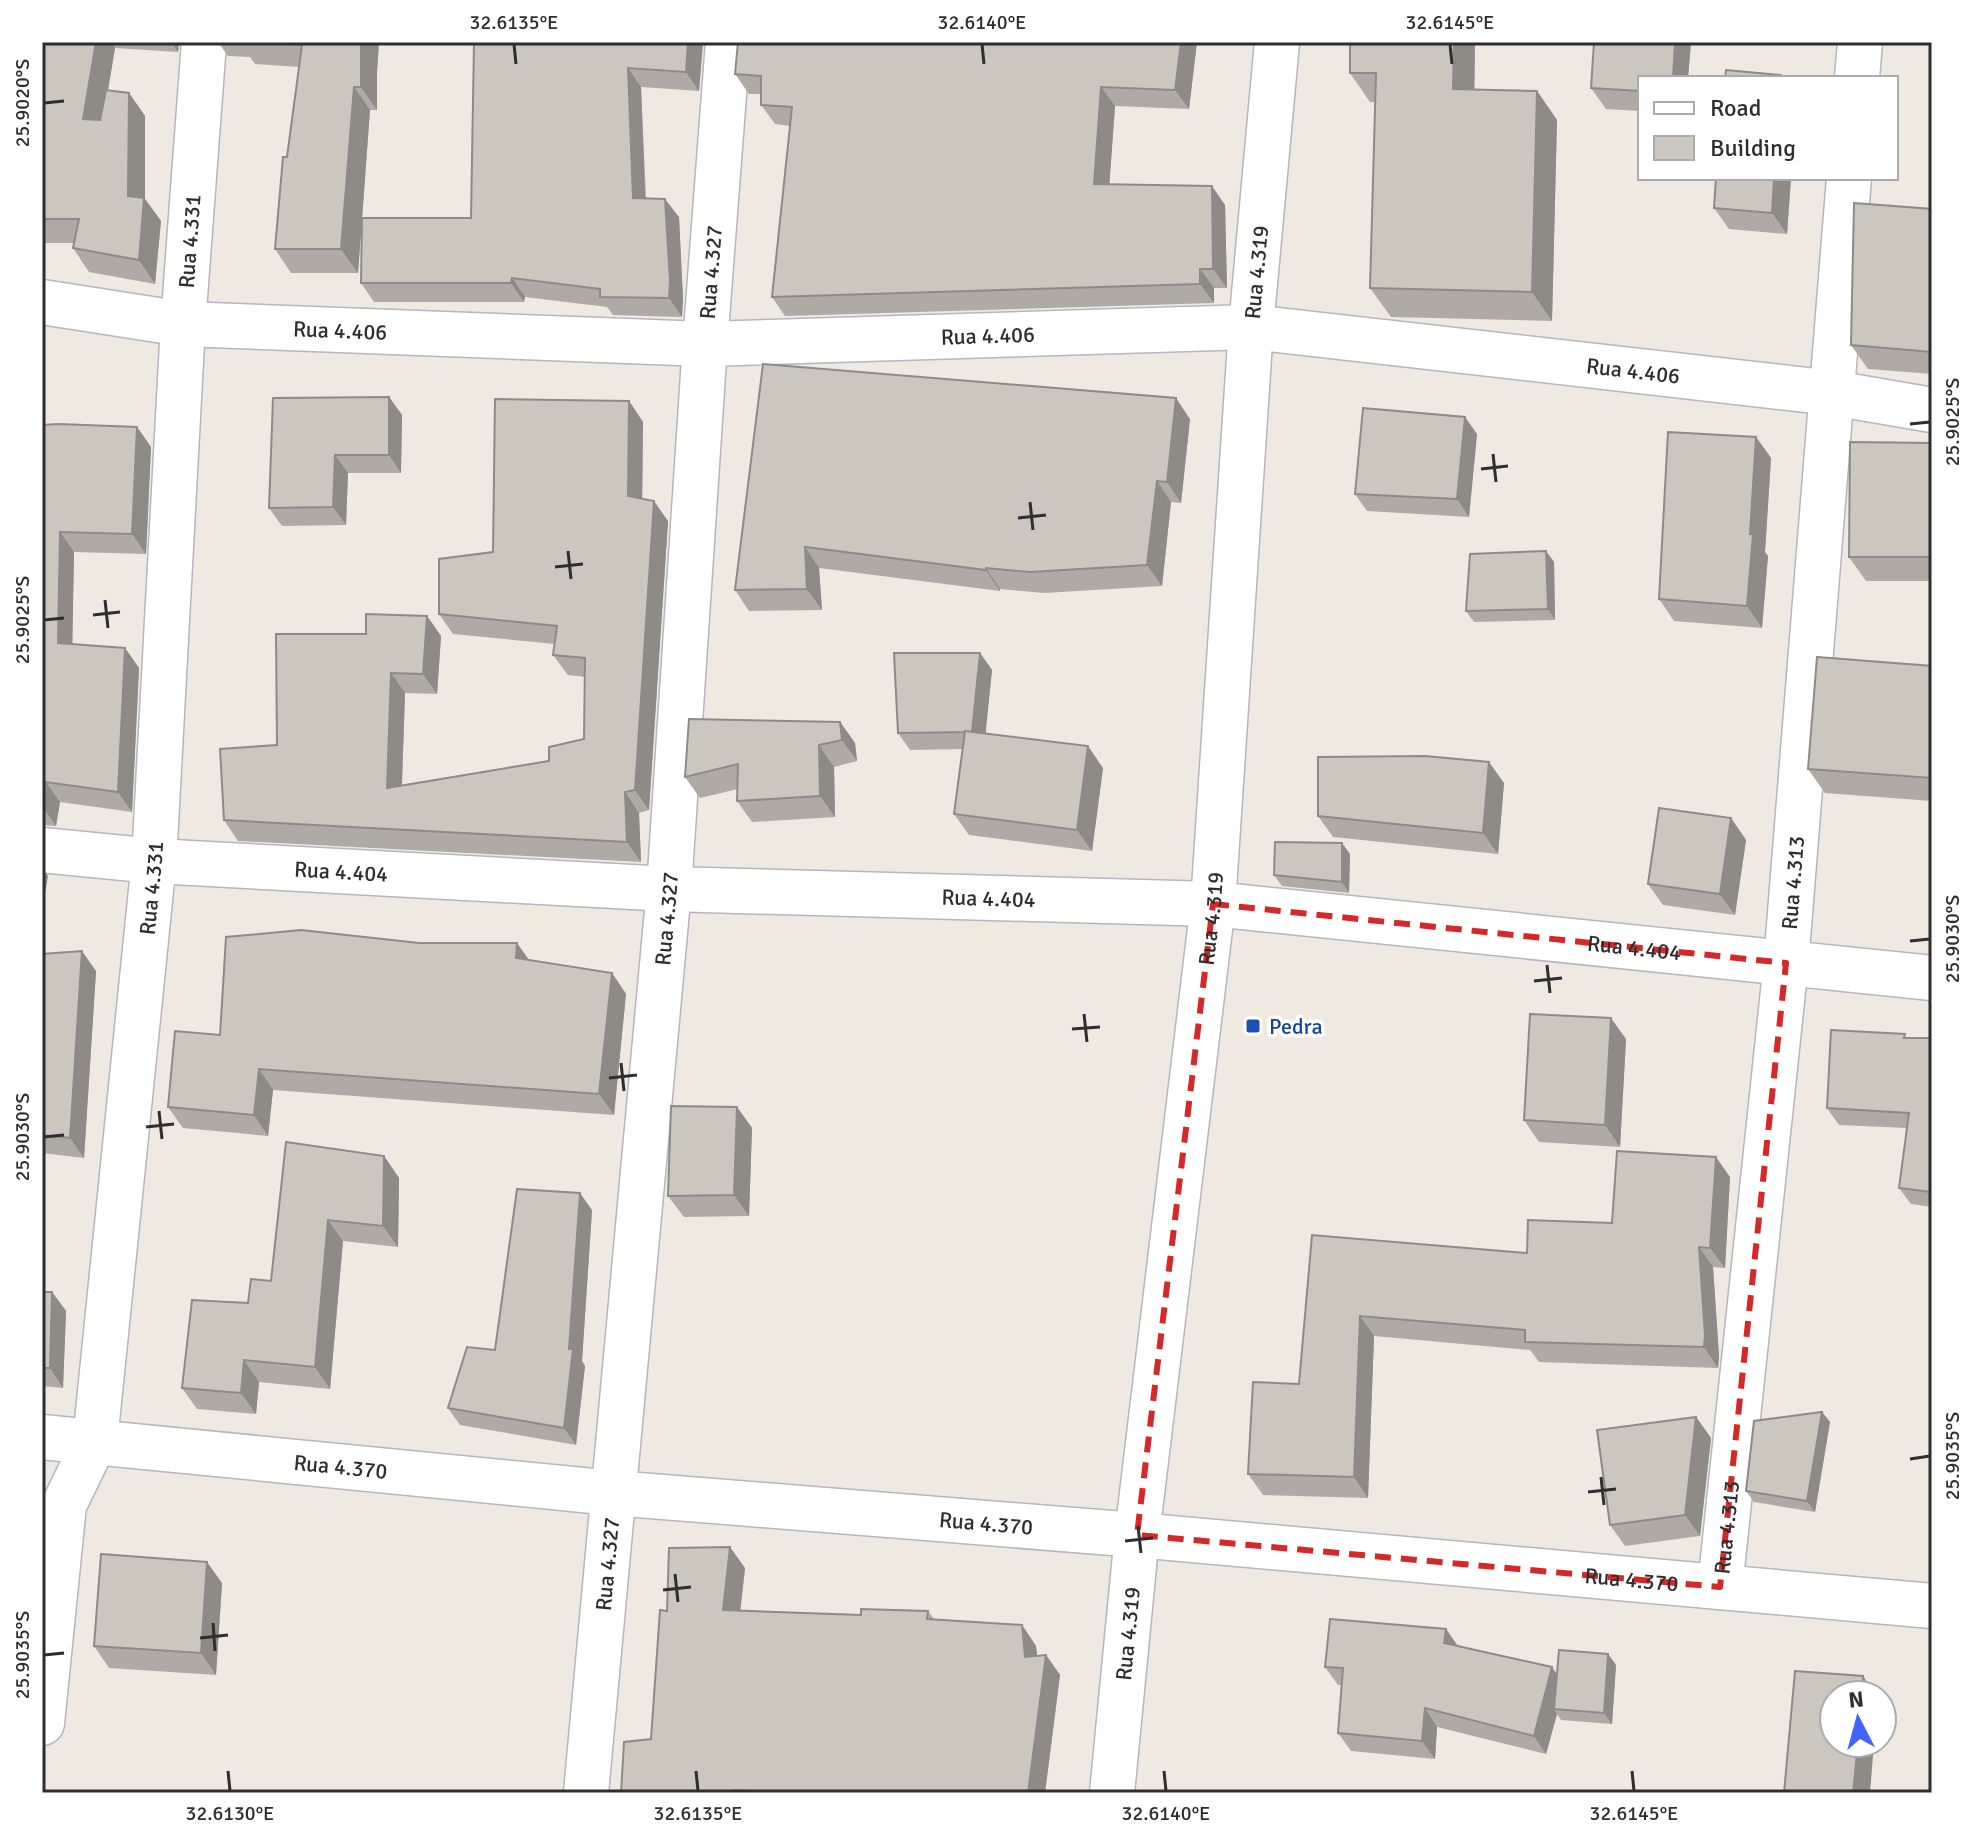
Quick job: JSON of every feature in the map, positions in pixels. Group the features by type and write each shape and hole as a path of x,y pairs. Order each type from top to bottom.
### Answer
{"street":[{"name":"Rua 4.331","path":"42,1723 64,1505 95,1441 154,861 183,324 204,42"},
{"name":"Rua 4.327","path":"586,1793 669,889 728,42"},
{"name":"Rua 4.319","path":"1112,1793 1137,1535 1213,904 1251,327 1277,42"},
{"path":"1857,76 1860,42"},
{"name":"Rua 4.313","path":"1720,1587 1786,963 1849,180"},
{"name":"Rua 4.406","path":"42,302 183,324 705,344 1251,327 1833,393 1932,410"},
{"name":"Rua 4.404","path":"42,850 154,861 669,889 1213,904 1932,978"},
{"name":"Rua 4.370","path":"42,1437 613,1493 1137,1535 1932,1606"}],"highlighted area":[{"path":"1213,904 1786,963 1720,1587 1137,1535"}],"building":[{"path":"42,42 96,42 83,119 100,120 106,90 129,93 128,196 144,198 139,260 73,248 79,219 42,219"},
{"path":"257,42 361,42 361,87 354,87 341,249 275,249 283,157 287,157 302,45"},
{"path":"474,42 688,42 686,72 628,68 633,198 665,199 669,298 600,297 600,289 512,278 511,283 361,283 362,218 471,218"},
{"path":"738,42 1181,42 1175,90 1101,87 1094,184 1212,186 1213,269 1200,269 1200,284 772,297 792,107 761,105 761,76 735,74"},
{"path":"1350,42 1454,42 1453,89 1537,91 1532,292 1370,288 1376,73 1350,73"},
{"path":"1594,42 1675,42 1673,76 1638,76 1638,91 1591,88"},
{"path":"1726,70 1781,75 1781,76 1725,76"},
{"path":"1716,180 1774,180 1772,213 1714,208"},
{"path":"1854,203 1932,209 1932,352 1851,345"},
{"path":"763,364 1176,398 1167,482 1157,481 1147,565 1030,572 986,570 805,547 807,589 735,590"},
{"path":"389,397 389,455 335,455 333,507 269,508 273,398"},
{"path":"495,399 629,401 628,496 654,501 635,790 625,792 627,842 224,820 220,749 277,745 276,634 366,634 366,614 427,616 423,674 391,673 387,788 549,761 549,747 584,739 585,658 553,655 557,626 439,614 439,559 493,552"},
{"path":"1363,408 1465,417 1457,499 1355,494"},
{"path":"42,425 137,427 132,534 60,532 58,643 125,648 118,792 46,782 42,806"},
{"path":"1668,432 1756,437 1747,606 1659,599"},
{"path":"1850,442 1932,443 1932,557 1849,557"},
{"path":"1546,551 1548,609 1466,611 1470,554"},
{"path":"894,653 980,653 972,732 898,733"},
{"path":"1817,657 1932,666 1932,778 1808,769"},
{"path":"689,719 840,722 842,740 819,745 820,796 737,801 738,764 685,777"},
{"path":"965,731 1088,746 1077,830 954,814"},
{"path":"1425,756 1489,762 1483,833 1318,816 1318,757"},
{"path":"1659,808 1731,818 1720,894 1648,884"},
{"path":"1275,842 1342,843 1342,882 1274,875"},
{"path":"301,930 419,943 517,943 516,958 612,973 599,1094 259,1069 254,1115 168,1107 175,1031 220,1035 226,937"},
{"path":"82,951 70,1138 42,1135 42,954"},
{"path":"1530,1014 1611,1018 1605,1125 1524,1120"},
{"path":"1831,1030 1932,1038 1932,1192 1899,1188 1909,1113 1827,1108"},
{"path":"671,1106 737,1107 734,1195 668,1196"},
{"path":"286,1142 384,1156 383,1226 328,1220 315,1367 244,1360 241,1393 182,1388 192,1300 248,1303 251,1279 271,1281"},
{"path":"1617,1151 1716,1157 1710,1248 1699,1247 1704,1347 1525,1342 1525,1330 1360,1316 1354,1477 1248,1474 1253,1382 1299,1384 1312,1235 1527,1253 1528,1220 1612,1223"},
{"path":"517,1189 580,1193 569,1349 573,1349 564,1428 448,1408 467,1347 495,1350"},
{"path":"42,1292 52,1292 50,1368 42,1368"},
{"path":"1822,1412 1807,1501 1746,1491 1754,1421"},
{"path":"1696,1417 1685,1515 1610,1525 1597,1430"},
{"path":"730,1547 723,1610 861,1615 861,1609 928,1611 927,1619 1022,1625 1025,1657 1046,1655 1028,1793 774,1793 734,1790 734,1793 621,1793 624,1742 651,1739 660,1610 667,1611 669,1548"},
{"path":"101,1554 207,1562 201,1653 94,1646"},
{"path":"1330,1619 1446,1629 1444,1643 1552,1667 1534,1736 1425,1708 1422,1741 1338,1733 1343,1668 1325,1667"},
{"path":"1559,1650 1608,1654 1604,1713 1554,1709"},
{"path":"1795,1671 1863,1676 1863,1679 1818,1679 1818,1759 1856,1759 1853,1793 1784,1793"}],"place":[{"name":"Pedra","path":"1253,1026"}]}
